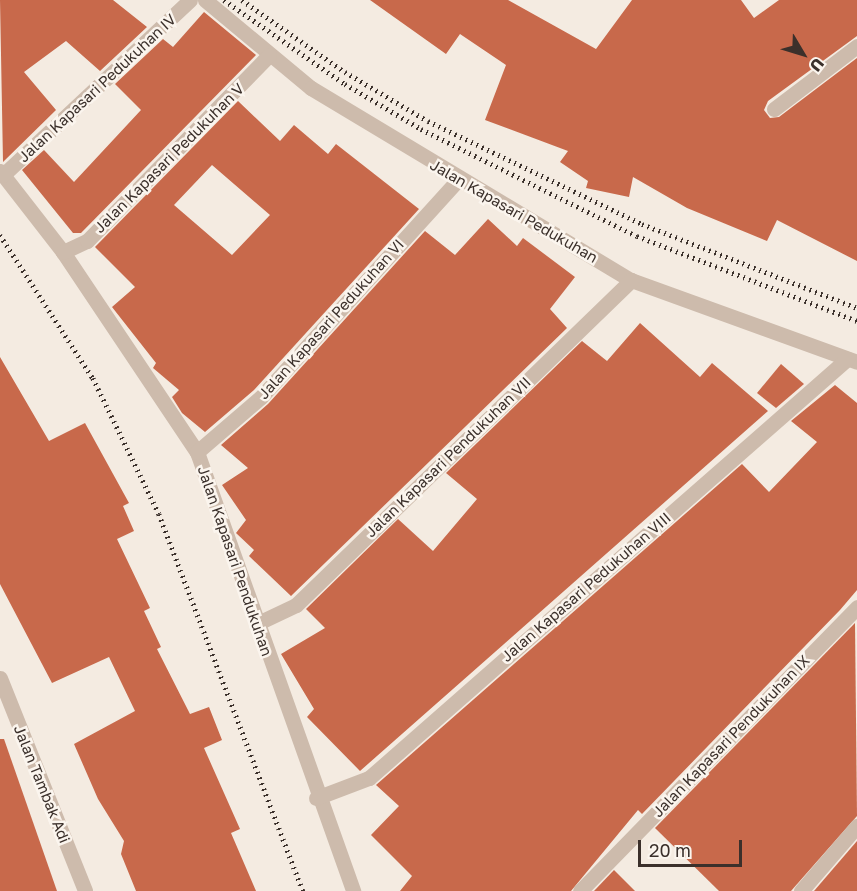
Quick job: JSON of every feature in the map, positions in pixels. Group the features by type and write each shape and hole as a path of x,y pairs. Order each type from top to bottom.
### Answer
{"street":[{"name":"Jalan Kapasari Pedukuhan IV","path":"2,173 190,0"},
{"name":"Jalan Kapasari Pedukuhan","path":"205,0 269,55 459,179 632,280 852,361"},
{"path":"774,109 857,46"},
{"name":"Jalan Kapasari Pedukuhan V","path":"63,252 87,241 269,55"},
{"name":"Jalan Kapasari Pendukuhan","path":"2,173 63,252 197,452 258,623 316,798 353,891"},
{"name":"Jalan Kapasari Pedukuhan VI","path":"197,452 268,389 459,179"},
{"name":"Jalan Kapasari Pendukuhan VII","path":"258,623 296,604 632,280"},
{"name":"Jalan Kapasari Pedukuhan VIII","path":"316,798 369,778 852,361"},
{"name":"Jalan Kapasari Pendukuhan IX","path":"580,891 856,610"},
{"name":"Jalan Tambak Adi","path":"0,678 85,891"},
{"path":"801,891 857,825"}],"building":[{"path":"0,0 113,0 147,27 100,71 66,41 24,72 56,110 3,162"},
{"path":"370,0 508,0 596,49 632,0 741,0 754,18 779,0 857,0 857,36 768,101 764,110 770,118 779,117 857,58 857,261 777,220 767,241 687,208 633,177 629,197 586,188 588,181 560,162 568,151 485,120 506,65 460,34 446,54"},
{"path":"204,12 256,55 81,233 73,233 22,170 44,150 74,182 141,110 115,84 163,39 173,47"},
{"path":"238,101 280,141 294,125 328,154 336,144 419,209 254,390 205,432 182,413 172,397 179,390 153,368 156,363 112,307 135,287 95,247","holes":["212,165 270,215 232,255 174,205"]},
{"path":"488,219 517,246 523,238 575,277 550,309 567,328 291,596 249,556 254,550 236,533 246,520 222,485 248,468 221,445 268,404 425,231 455,255"},
{"path":"640,323 700,377 712,363 768,411 360,771 307,717 314,709 281,654 325,628 306,609 398,519 433,551 477,499 446,473 582,341 607,361"},
{"path":"0,357 49,441 85,423 129,503 123,506 134,531 117,539 150,608 144,611 161,647 157,649 190,714 209,707 222,740 204,748 240,829 231,833 256,891 136,891 121,854 124,841 98,799 74,744 135,711 109,657 52,683 0,584"},
{"path":"781,364 804,384 776,408 757,393"},
{"path":"835,385 857,403 857,590 840,610 642,814 638,810 571,891 400,891 412,876 371,835 399,806 376,785 742,464 769,492 817,442 791,421"},
{"path":"855,623 857,816 791,891 719,891 655,828"},
{"path":"0,739 4,739 57,891 0,891"},
{"path":"857,841 857,891 814,891"},
{"path":"614,870 635,891 594,891"}],"railway":[{"path":"224,0 345,84 421,129 637,236 857,321"},
{"path":"242,0 345,72 428,121 642,224 857,308"},
{"path":"0,235 93,378 159,514 303,891"}]}
